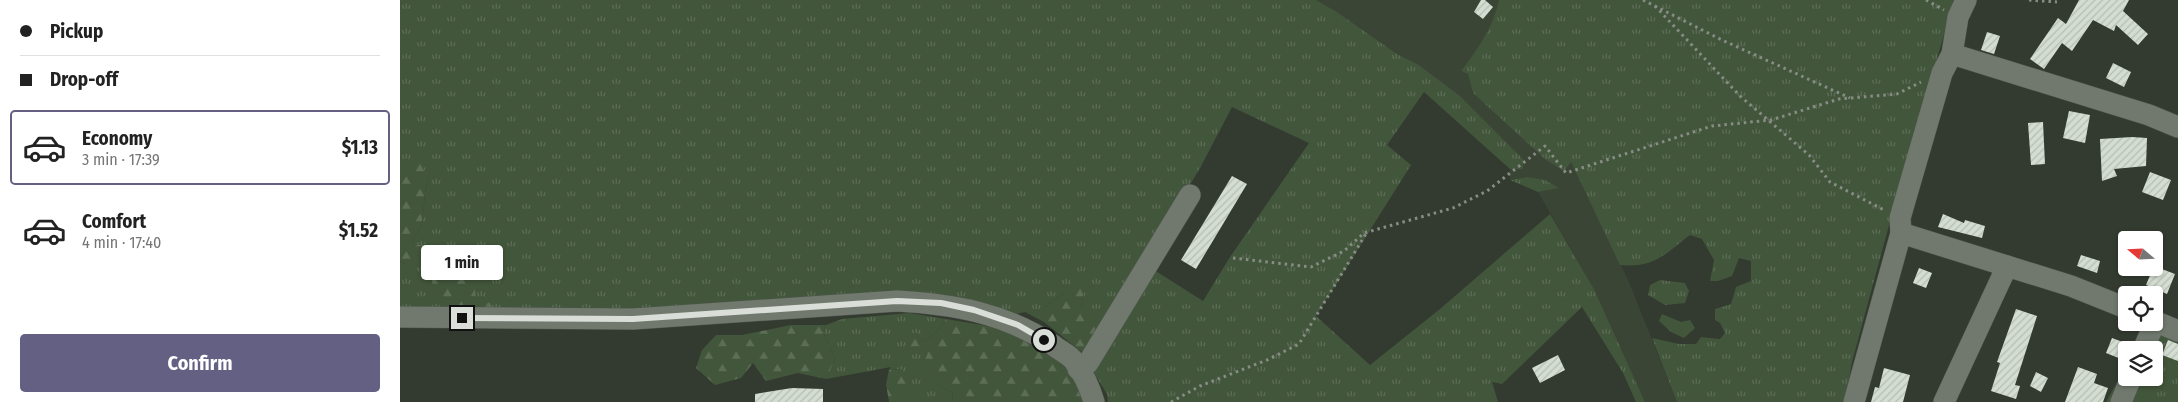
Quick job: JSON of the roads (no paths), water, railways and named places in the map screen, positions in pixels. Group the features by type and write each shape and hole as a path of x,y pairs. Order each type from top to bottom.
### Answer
{"street":[{"path":"1854,402 1947,64 1958,17 1966,0"},
{"path":"1947,64 2150,115 2178,127"},
{"path":"1078,369 1088,363 1190,195"},
{"path":"1901,226 2007,266 2071,286 2118,305"},
{"path":"1944,402 2007,266"},
{"path":"400,317 633,319 897,301 941,303 974,310 1018,325 1073,359 1094,402"},
{"path":"2163,325 2178,331"},
{"path":"2121,402 2128,386"}]}
